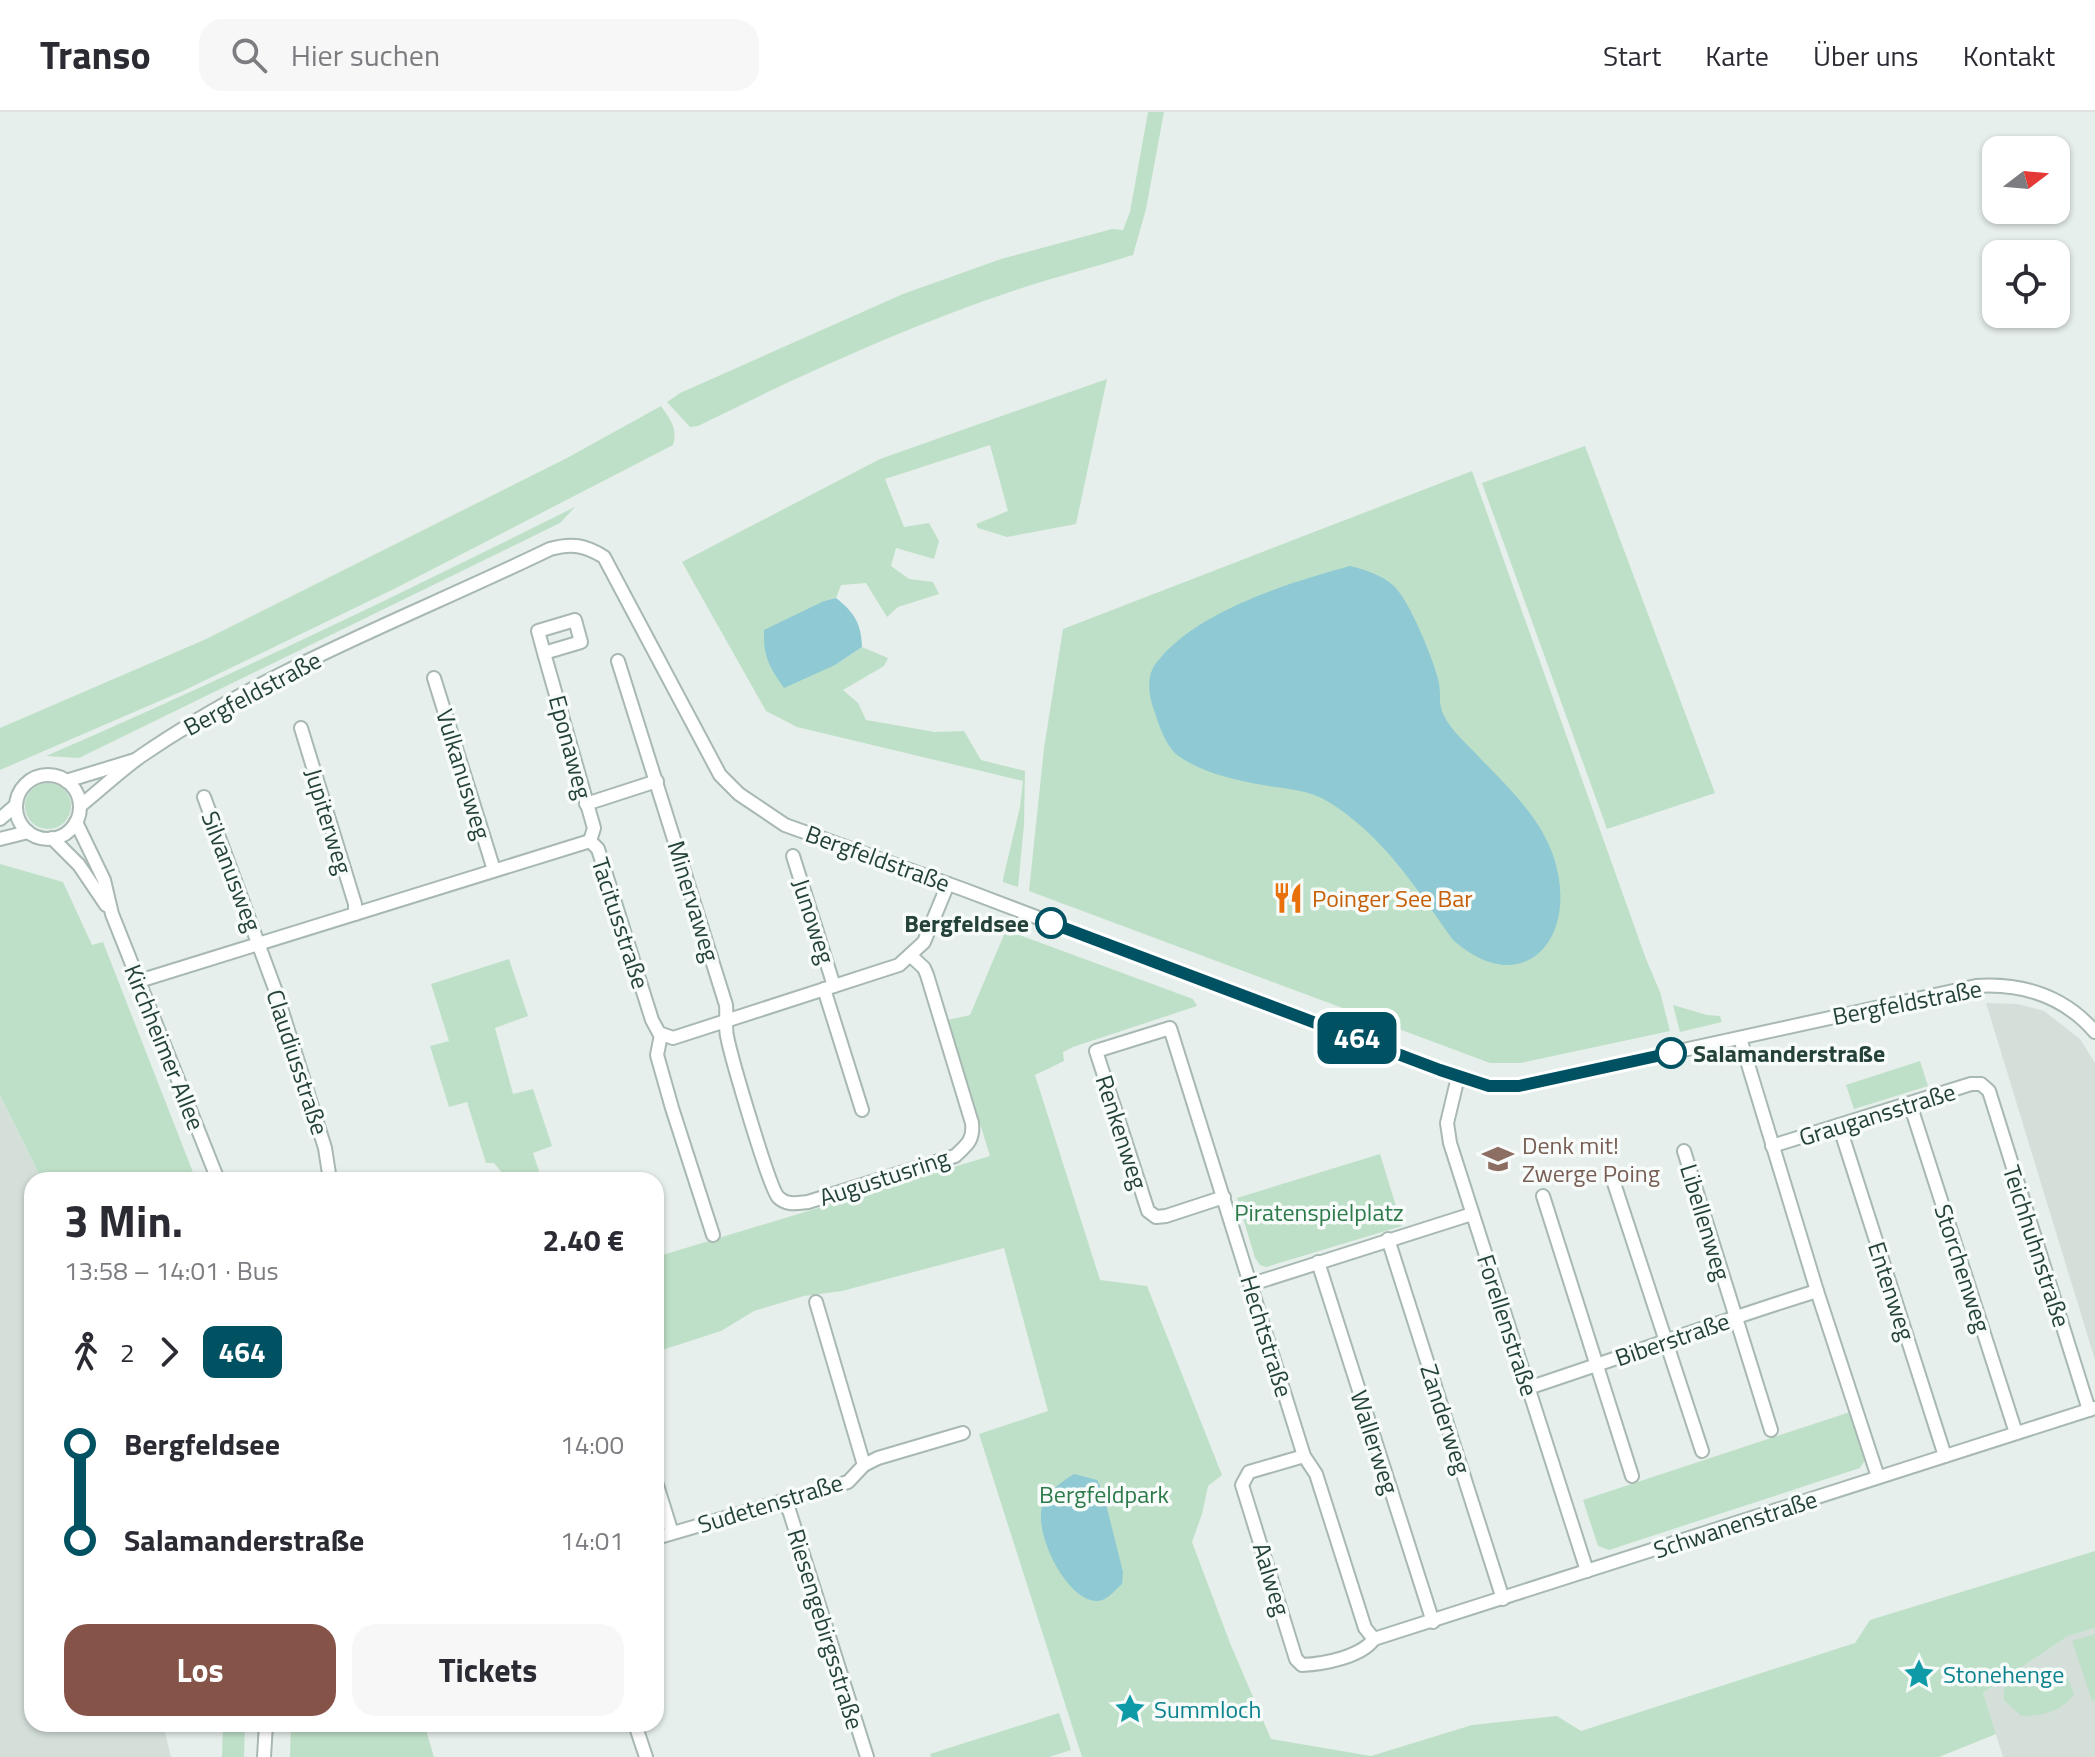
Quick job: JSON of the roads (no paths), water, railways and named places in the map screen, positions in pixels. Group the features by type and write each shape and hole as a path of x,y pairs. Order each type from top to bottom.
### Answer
{"street":[{"name":"Bergfeldstraße","path":"80,806 138,759 255,689 550,549 573,544 589,548 604,557 720,775 739,794 785,825 1458,1077 1489,1086 1519,1086 1940,993 1991,985 2034,991 2049,997 2076,1013 2095,1032"},
{"name":"Eponaweg","path":"544,653 594,828 590,841"},
{"name":"Minervaweg","path":"618,661 726,1005 727,1021"},
{"name":"Vulkanusweg","path":"434,678 494,870"},
{"name":"Jupiterweg","path":"301,728 355,904 355,914"},
{"name":"Bergfeldstraße","path":"66,781 138,759"},
{"path":"0,819 16,805 23,786 34,777 54,775 66,781 76,792 80,806 76,822 68,832 52,838 28,832 19,820 16,805"},
{"path":"586,804 657,781"},
{"name":"Silvanusweg","path":"204,797 252,932 260,945"},
{"name":"Kirchheimer Allee","path":"76,822 104,880 112,914 215,1172"},
{"path":"0,839 28,832"},
{"name":"Kirchheimer Allee","path":"52,838 79,865 112,914"},
{"name":"Tacitusstraße","path":"139,981 590,841 598,849 652,1020 661,1035"},
{"name":"Junoweg","path":"793,856 862,1110"},
{"path":"713,1235 657,1055 661,1035 673,1038 899,965 924,942 948,884"},
{"name":"Claudiusstraße","path":"260,945 325,1148 329,1172"},
{"name":"Augustusring","path":"727,1021 727,1034 772,1185 776,1195 784,1202 808,1202 955,1156 969,1143 973,1134 972,1123 927,975 910,955"},
{"name":"Renkenweg","path":"1170,1028 1096,1051 1100,1065 1148,1211 1156,1217 1166,1216 1224,1197"},
{"name":"Hechtstraße","path":"1170,1028 1304,1456 1316,1474 1365,1628 1374,1639"},
{"path":"1740,1038 1817,1291 1878,1477"},
{"name":"Forellenstraße","path":"1458,1077 1447,1123 1450,1143 1587,1571"},
{"name":"Graugansstraße","path":"1772,1146 1981,1084"},
{"name":"Teichhuhnstraße","path":"1981,1084 1989,1091 2092,1409"},
{"name":"Storchenweg","path":"1910,1104 2016,1433"},
{"name":"Entenweg","path":"1839,1125 1945,1456"},
{"name":"Libellenweg","path":"1684,1151 1771,1430"},
{"path":"1611,1174 1702,1451"},
{"path":"1543,1196 1632,1476"},
{"path":"1252,1284 1472,1214"},
{"name":"Zanderweg","path":"1388,1239 1503,1599"},
{"name":"Wallerweg","path":"1318,1262 1433,1622"},
{"name":"Biberstraße","path":"1528,1388 1665,1343 1694,1329 1817,1291"},
{"name":"Sudetenstraße","path":"816,1302 864,1465"},
{"name":"Schwanenstraße","path":"1374,1639 2092,1409"},
{"name":"Sudetenstraße","path":"664,1536 848,1482 864,1465 878,1458 963,1433"},
{"name":"Aalweg","path":"1304,1456 1249,1472 1242,1485 1296,1659 1302,1665 1317,1664 1367,1648 1374,1639"},
{"name":"Riesengebirgsstraße","path":"782,1503 789,1510 867,1757"},
{"name":"Sudetenstraße","path":"664,1508 672,1533"},
{"path":"264,1757 266,1732"},
{"path":"638,1732 646,1757"}],"water":[{"path":"1350,566 1384,579 1400,594 1431,657 1445,717 1456,733 1525,807 1552,852 1560,896 1558,920 1549,940 1536,955 1520,964 1500,964 1477,957 1453,940 1382,846 1327,801 1304,792 1242,781 1202,769 1178,755 1162,732 1149,687 1153,668 1174,644 1220,613 1246,601"},
{"path":"836,598 856,620 862,647 835,665 784,688 768,661 764,630"},
{"path":"1074,1474 1097,1480 1103,1492 1123,1572 1122,1584 1100,1601 1085,1598 1063,1577 1042,1530 1045,1499"}],"place":[{"name":"Poinger See Bar","path":"1288,898"},
{"name":"Bergfeldsee","path":"1051,923"},
{"name":"Salamanderstraße","path":"1671,1053"},
{"name":"Denk mit! Zwerge Poing","path":"1498,1159"},
{"name":"Stonehenge","path":"1919,1674"},
{"name":"Summloch","path":"1130,1709"}],"park label":[{"name":"Piratenspielplatz","path":"1319,1212"},
{"name":"Bergfeldpark","path":"1104,1494"}]}
